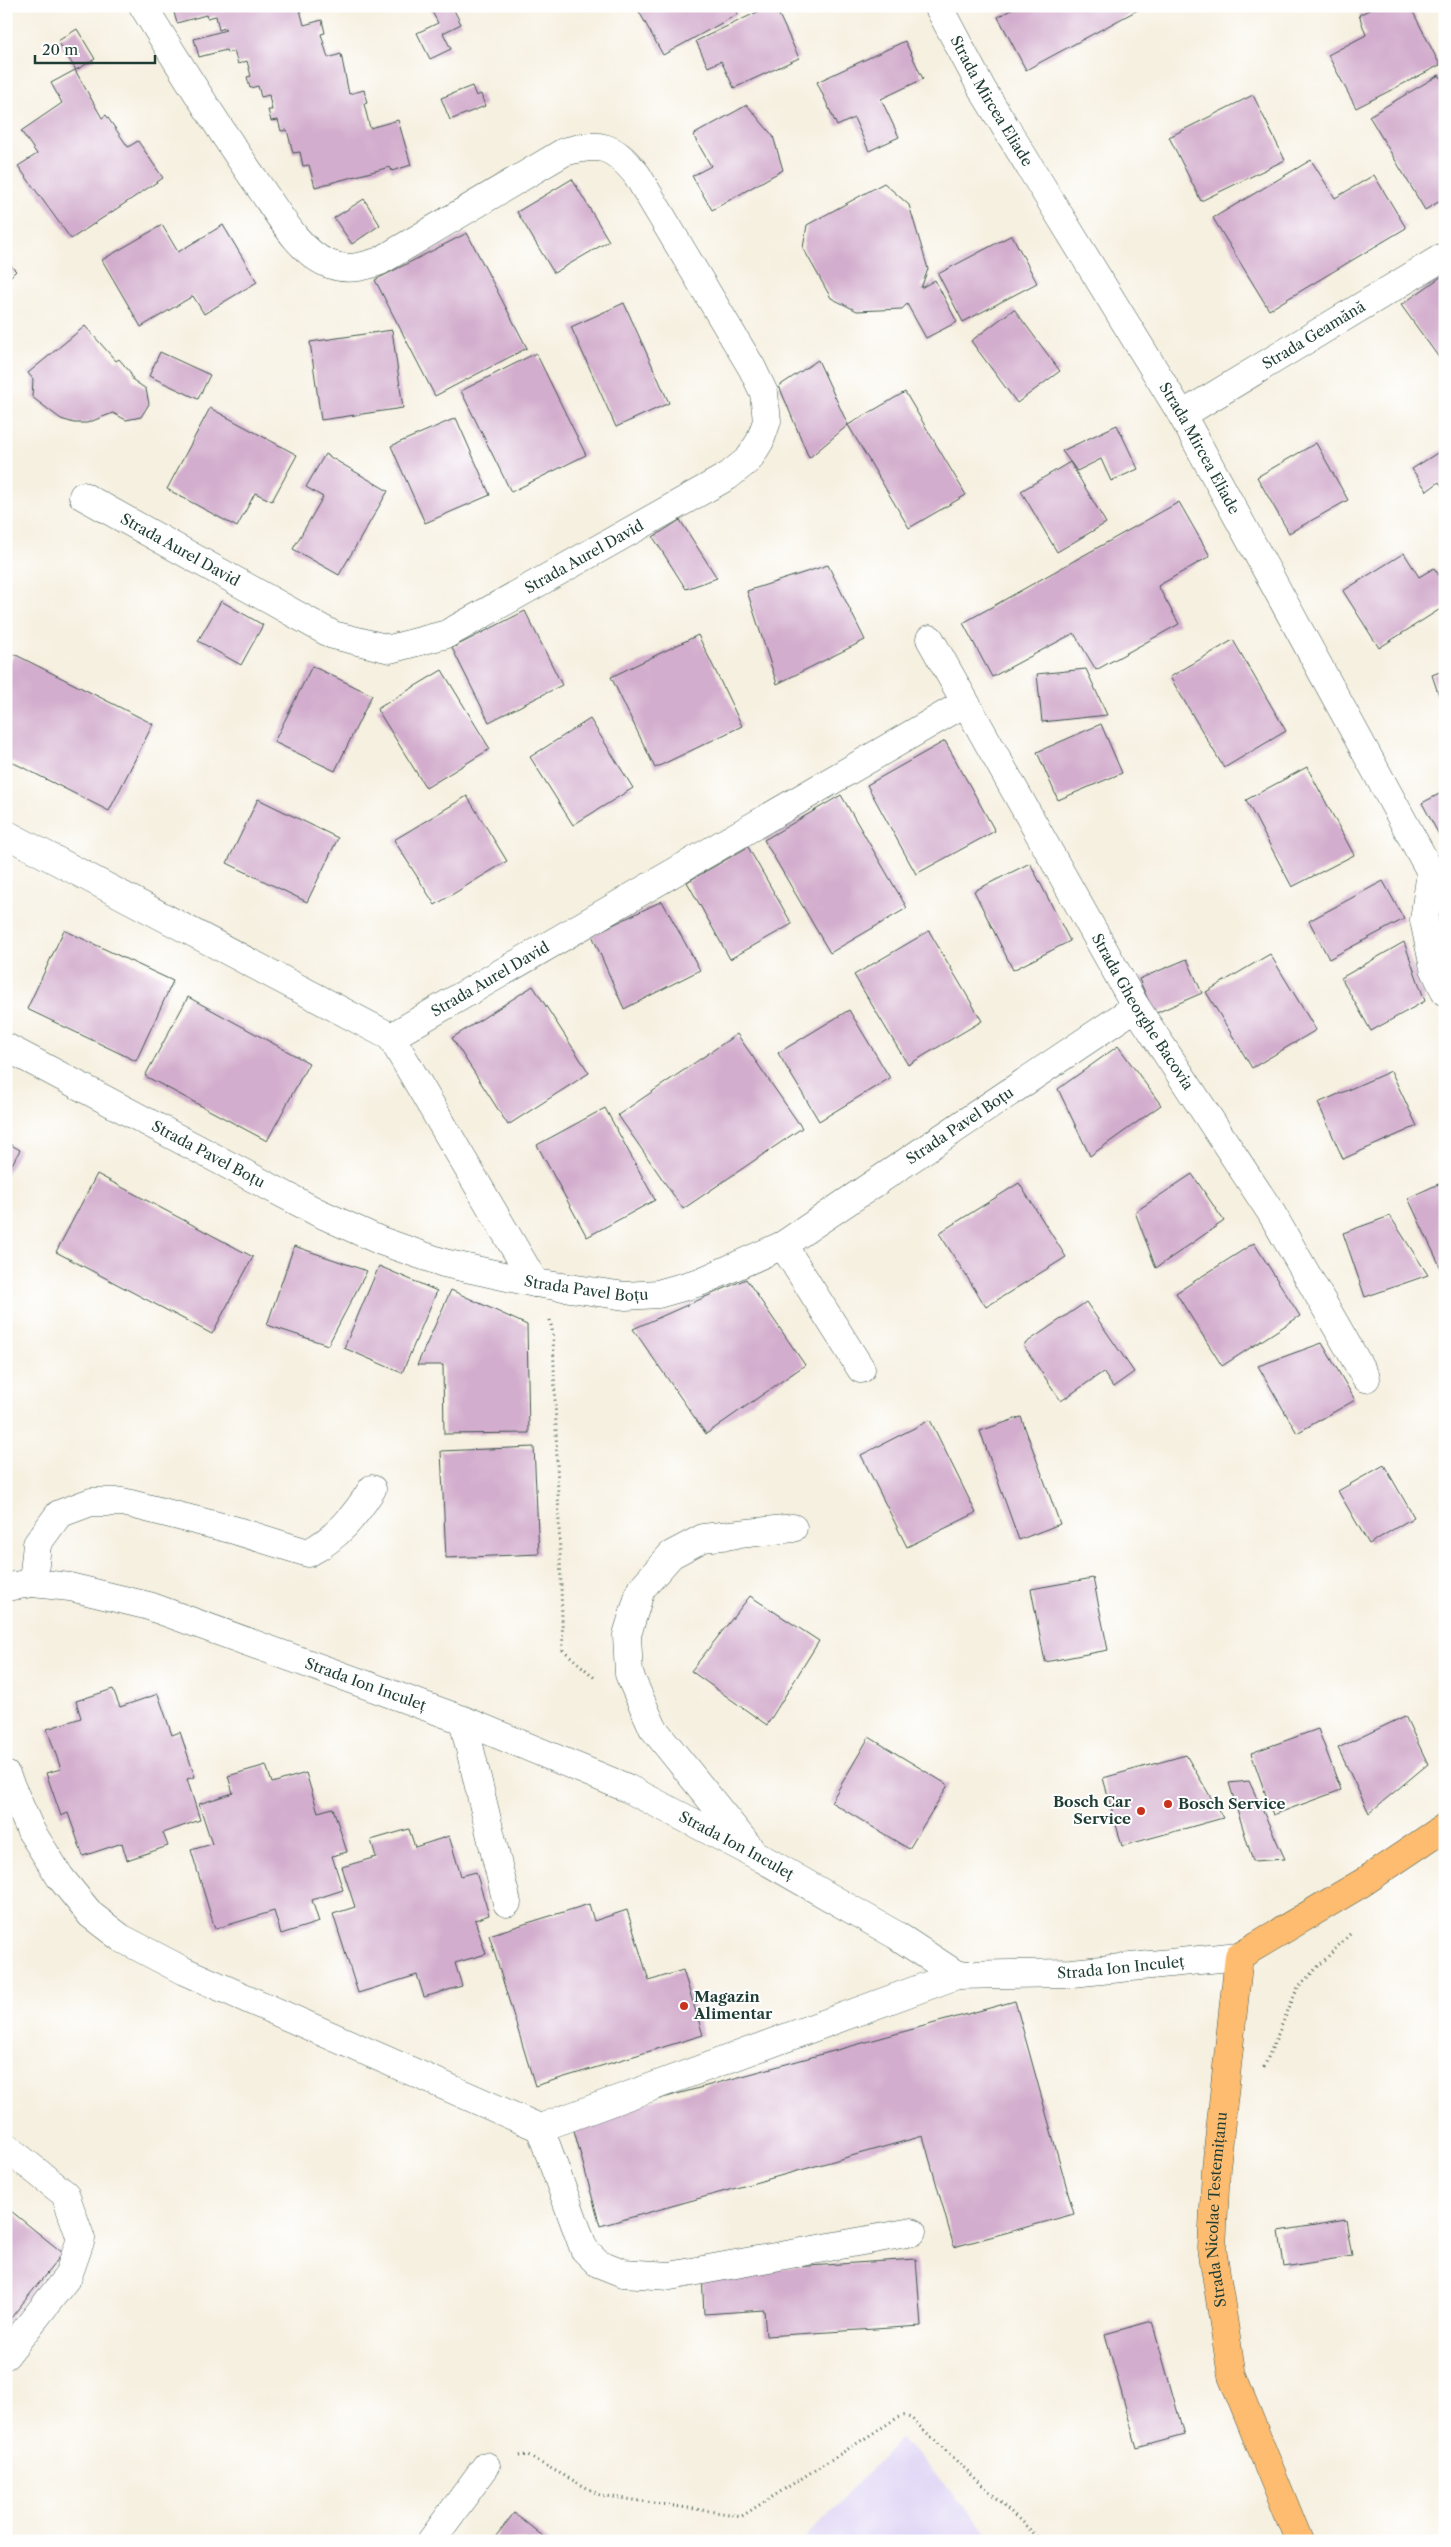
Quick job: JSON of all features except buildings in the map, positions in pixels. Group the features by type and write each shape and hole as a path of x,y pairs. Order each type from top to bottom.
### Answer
{"main road":[{"name":"Strada Ion Inculeț","path":"1239,1956 1362,1883 1445,1827"},
{"name":"Strada Nicolae Testemițanu","path":"1239,1956 1216,2168 1212,2248 1232,2376 1299,2541"}],"street":[{"name":"Strada Aurel David","path":"83,496 333,635 390,650 447,634 728,476 750,459 760,441 766,422 764,393 752,368 637,175 621,155 601,147 582,147 564,152 380,261 361,268 344,268 328,264 313,254 289,229 222,133 143,6"},
{"name":"Strada Mircea Eliade","path":"938,6 982,89 1182,415 1445,898"},
{"name":"Strada Geamănă","path":"1182,415 1445,256"},
{"name":"Strada Gheorghe Bacovia","path":"930,639 1136,1007 1272,1214 1366,1378"},
{"name":"Strada Aurel David","path":"391,1037 965,703"},
{"path":"6,834 391,1037 535,1283"},
{"path":"1431,872 1424,920 1434,968 1445,992"},
{"name":"Strada Pavel Boțu","path":"6,1047 317,1212 381,1241 444,1263 535,1283 625,1296 658,1294 700,1282 784,1245 1136,1007"},
{"path":"784,1245 862,1369"},
{"path":"33,1583 37,1544 59,1514 91,1502 123,1502 234,1530 308,1553 328,1542 357,1513 372,1489"},
{"path":"756,1856 653,1728 629,1674 627,1635 641,1589 671,1555 702,1538 793,1528"},
{"name":"Strada Ion Inculeț","path":"6,1587 33,1583 70,1587 149,1606 463,1720 628,1788 756,1856 896,1935 957,1976 1072,1973 1239,1956"},
{"path":"463,1720 507,1903"},
{"path":"6,1775 30,1831 60,1877 90,1915 121,1938 184,1971 540,2128 957,1976"},
{"path":"540,2128 584,2249 598,2263 624,2273 670,2276 912,2232"},
{"path":"6,2148 65,2194 81,2239 68,2276 6,2355"},
{"path":"431,2541 486,2466"}],"path":[{"path":"535,1283 548,1307 553,1334 563,1650 600,1682"},
{"path":"1261,2074 1298,1987 1354,1930"},
{"path":"486,2466 526,2455 600,2495 742,2516 897,2418 904,2416 911,2418 1042,2541"}],"shaded area":[{"path":"901,2437 996,2541 803,2541"}],"place":[{"name":"Bosch Service","path":"1168,1804"},
{"name":"Bosch Car Service","path":"1141,1811"},
{"name":"Magazin Alimentar","path":"684,2006"}]}
